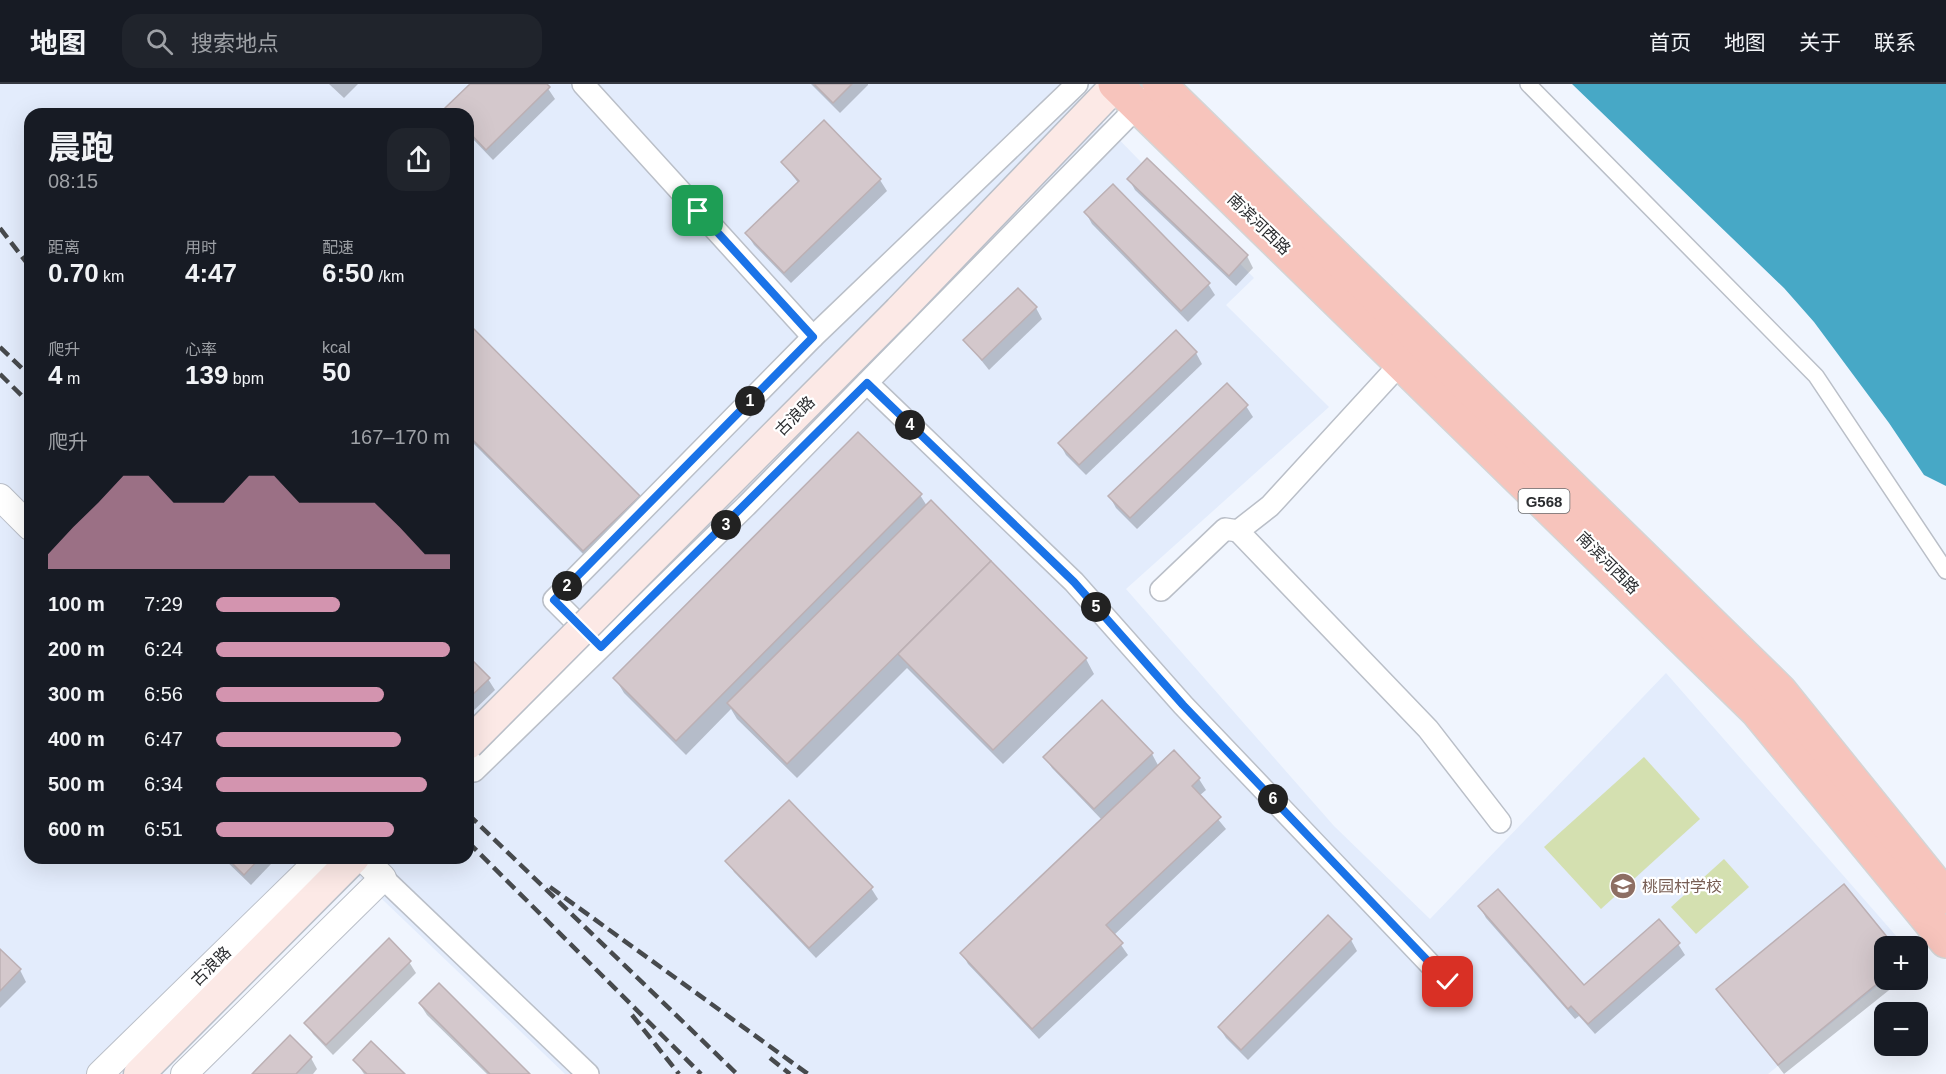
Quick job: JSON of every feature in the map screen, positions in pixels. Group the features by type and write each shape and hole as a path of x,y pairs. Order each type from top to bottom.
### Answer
{"highway":[{"name":"南滨河西路","path":"1134,88 1401,363 1757,711 1946,941"},
{"name":"南滨河西路","path":"1134,88 1780,691 1946,897"}],"main road":[{"name":"古浪路","path":"474,755 899,311 1134,88"},
{"name":"古浪路","path":"140,1074 348,864"}],"street":[{"path":"583,84 813,337"},
{"path":"601,647 554,600 813,337 1077,84"},
{"path":"1528,84 1816,376 1946,571"},
{"path":"474,755 601,647 867,383 1134,88"},
{"path":"1238,531 1270,506 1401,363"},
{"path":"867,383 1074,582 1183,705 1448,982"},
{"path":"0,497 24,521"},
{"path":"1161,590 1226,529 1238,531 1428,729 1500,822"},
{"name":"古浪路","path":"100,1074 315,864"},
{"path":"369,864 588,1074"},
{"path":"184,1074 383,878"}],"shaded area":[{"path":"0,84 1065,84 1254,278 1226,305 1329,407 1126,589 1334,826 1430,919 1666,673 1896,936 1874,936 1874,989 1768,1074 565,1074 345,864 474,864 474,108 24,108 24,864 301,864 92,1074 0,1074"}],"green space":[{"path":"1644,757 1700,819 1601,909 1544,847"},
{"path":"1724,859 1749,887 1696,934 1671,907"}],"water":[{"path":"1572,84 1946,84 1946,486 1924,475 1889,423 1814,322 1784,288"}],"building":[{"path":"470,84 547,84 550,87 486,150 474,137 474,108 445,108"},
{"path":"814,84 852,84 833,103"},
{"path":"824,120 881,179 784,273 745,233 799,181 781,162"},
{"path":"1147,158 1248,255 1229,276 1127,179"},
{"path":"1113,184 1210,283 1181,311 1084,212"},
{"path":"1018,288 1037,307 982,360 963,340"},
{"path":"474,329 640,496 583,551 474,441"},
{"path":"1176,330 1197,352 1079,465 1058,443"},
{"path":"1227,383 1248,405 1130,518 1108,496"},
{"path":"858,432 922,494 676,741 613,678"},
{"path":"931,500 991,561 787,764 727,703"},
{"path":"991,561 1087,658 993,750 898,654"},
{"path":"474,662 490,678 474,693"},
{"path":"1102,700 1153,753 1094,809 1043,757"},
{"path":"1174,750 1200,778 1192,786 1221,817 1106,925 1123,943 1032,1029 960,953"},
{"path":"789,800 873,887 809,948 725,861"},
{"path":"233,864 254,864 244,875"},
{"path":"1844,884 1886,936 1874,936 1874,986 1778,1065 1716,989"},
{"path":"1498,889 1584,985 1659,919 1680,943 1588,1024 1571,1006 1568,1009 1478,906"},
{"path":"1328,915 1352,939 1241,1050 1218,1027"},
{"path":"389,938 411,961 326,1045 304,1023"},
{"path":"0,949 21,969 0,991"},
{"path":"439,983 530,1074 490,1074 419,1003"},
{"path":"290,1035 312,1057 296,1074 252,1074"},
{"path":"371,1041 405,1074 367,1074 353,1060"}],"railway":[{"path":"0,228 24,259"},
{"path":"0,347 24,370"},
{"path":"0,374 24,398"},
{"path":"474,820 737,1074"},
{"path":"474,848 701,1074"},
{"path":"550,887 808,1074"},
{"path":"632,1015 679,1074"},
{"path":"770,1058 790,1074"}],"place":[{"name":"桃园村学校","path":"1623,886"}],"route":[{"path":"698,211 813,337 554,600 601,647 746,506 867,383 1074,582 1183,705 1448,982"}]}
